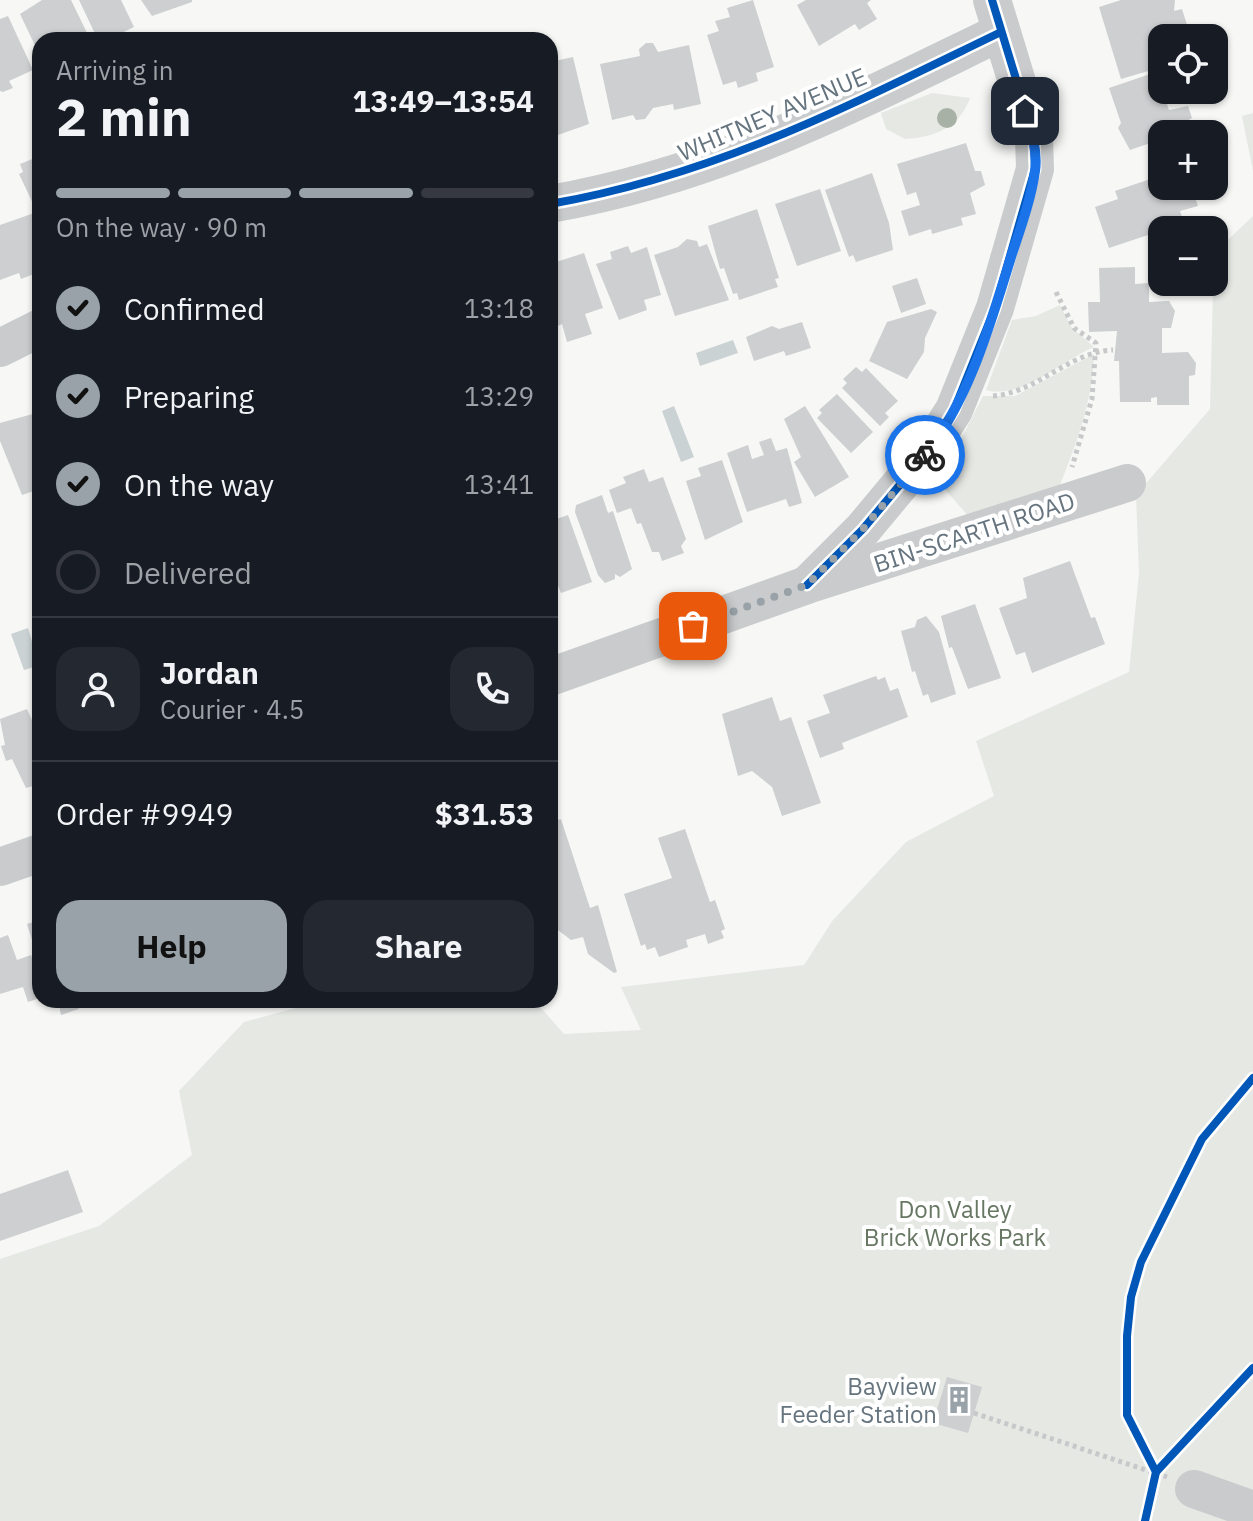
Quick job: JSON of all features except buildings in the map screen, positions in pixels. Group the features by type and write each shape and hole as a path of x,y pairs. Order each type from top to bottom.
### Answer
{"street":[{"name":"WHITNEY AVENUE","path":"558,203 616,193 688,172 826,118 996,16"},
{"path":"807,585 863,529 928,451 954,410 995,308 1035,169 1034,138 996,16"},
{"path":"0,348 32,332"},
{"name":"BIN-SCARTH ROAD","path":"558,674 807,585 1127,483"},
{"path":"0,867 32,856"},
{"path":"1194,1489 1253,1510"}],"path":[{"path":"1056,292 1074,328 1091,337 1096,351 1092,399 1059,505"},
{"path":"979,392 991,396 1020,390 1082,355 1113,350"},
{"path":"974,1413 1156,1472"},
{"path":"1149,1458 1156,1472 1153,1484"}],"green space":[{"path":"932,93 970,98 953,124 936,133 905,139 886,129 881,113"},
{"path":"1253,113 1253,171 1242,116"},
{"name":"Don Valley Brick Works Park","path":"1253,216 1253,1496 1239,1521 0,1521 0,1259 99,1226 192,1155 179,1091 244,1022 296,1008 541,1008 564,1034 641,1030 621,987 804,965 833,920 906,842 994,796 976,741 1129,672 1139,573 1136,495 1210,409 1213,296 1228,296 1228,240"},
{"path":"1060,305 1072,328 1094,347 1028,384 1000,392 986,390 1012,320 1036,316"},
{"path":"1094,354 1087,405 1059,488 970,518 934,477 959,443 983,396 1015,396"}],"shaded area":[{"path":"733,340 738,353 700,366 696,353"},
{"path":"674,406 694,457 681,462 662,411"},
{"path":"28,628 32,642 32,668 24,670 11,634"}],"cycle path":[{"path":"807,585 863,529 928,451 954,410 995,308 1035,169 1034,138 992,0"},
{"path":"558,202 670,175 726,156 836,111 1001,32"},
{"path":"1156,1472 1127,1415 1127,1336 1131,1297 1141,1262 1202,1139 1253,1078"},
{"path":"1145,1521 1156,1472 1253,1368"}],"way so far":[{"path":"693,626 807,585 863,529 925,455"}],"place":[{"name":"Bayview Feeder Station","path":"959,1400"}],"route":[{"path":"925,455 954,410 995,308 1024,216 1035,169 1034,138 1025,111"}]}
